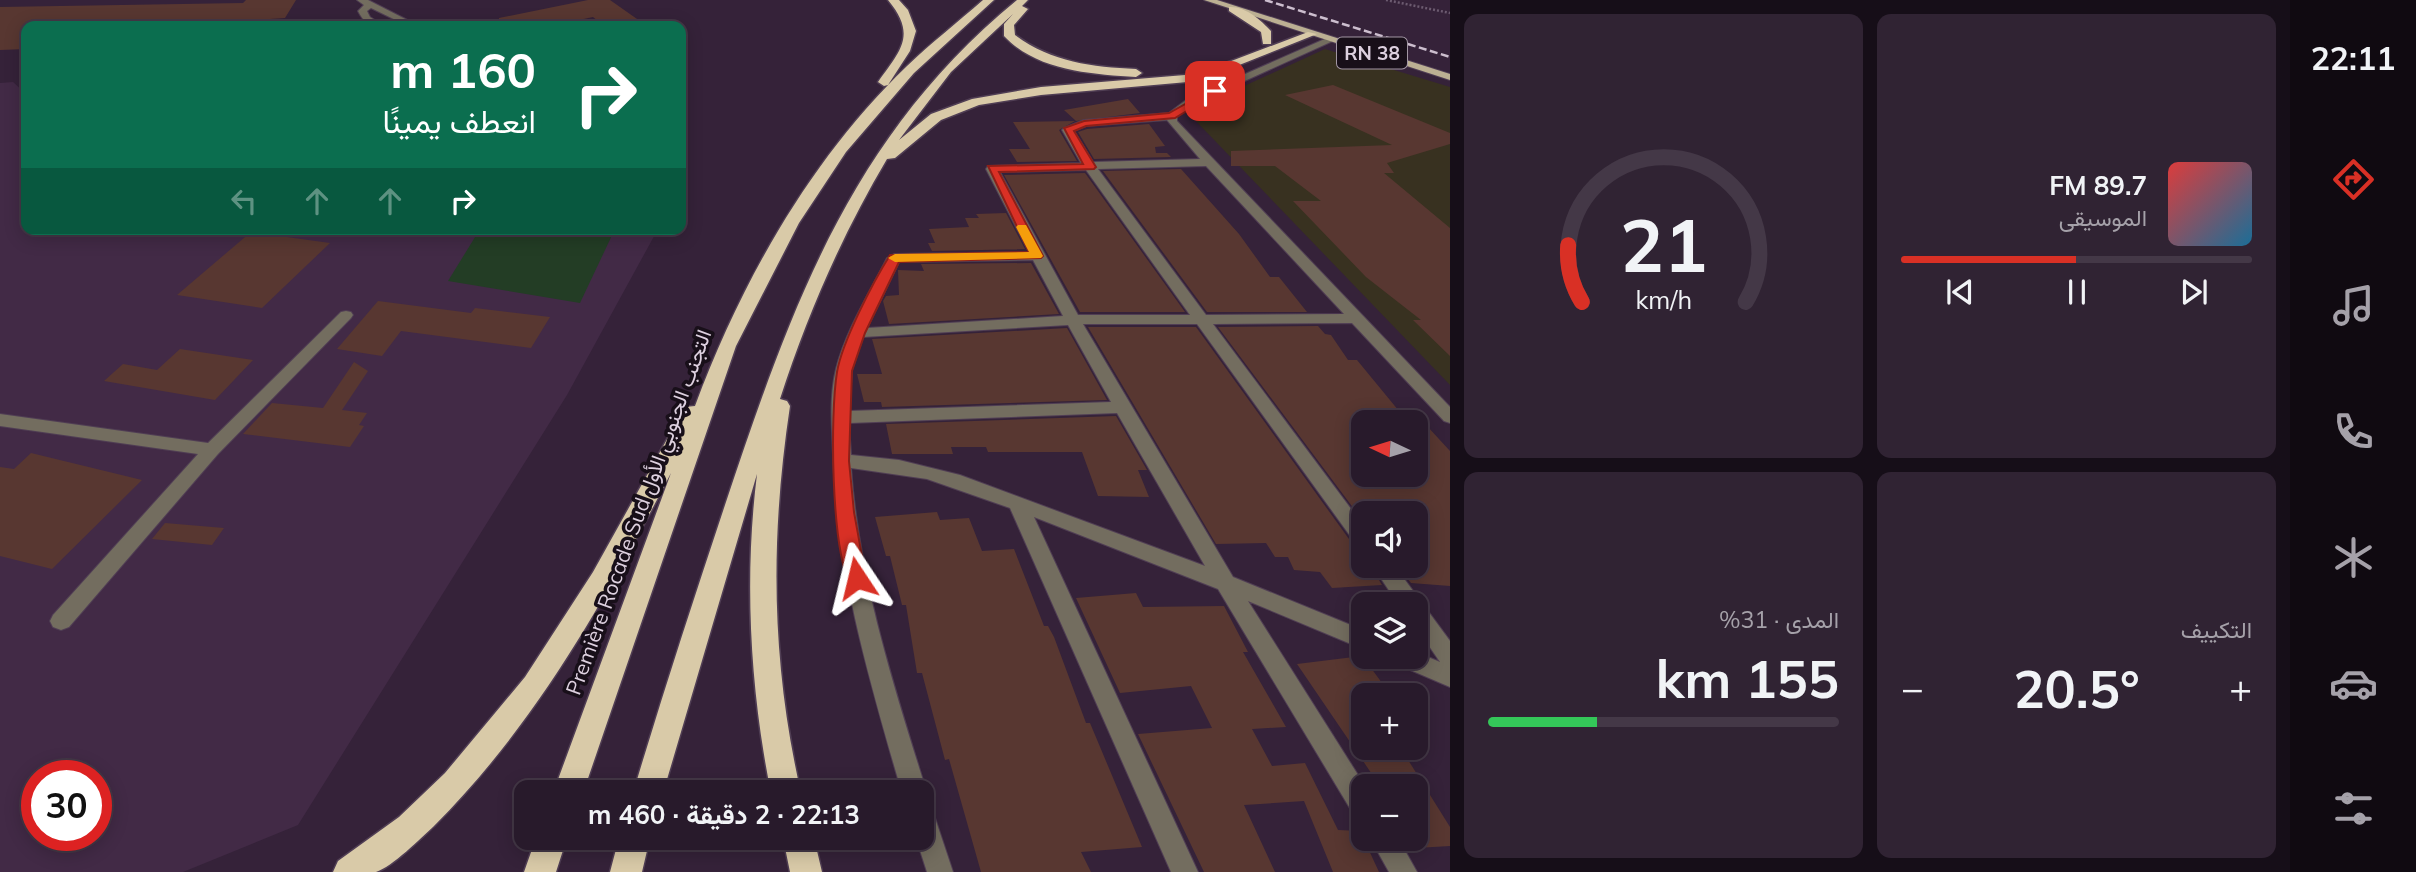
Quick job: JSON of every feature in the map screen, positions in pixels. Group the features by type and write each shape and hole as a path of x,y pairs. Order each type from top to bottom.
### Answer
{"highway":[{"path":"841,149 911,40 909,18 893,0"},
{"name":"Première Rocade Sud التجنب الجنوبي الأول","path":"573,780 727,345 791,222 841,149 910,69 989,0"},
{"path":"652,780 674,698 791,338 836,239 874,167 904,121 938,77 970,45 1023,0"},
{"path":"1031,0 1009,24 1010,36 1023,48 1055,62 1093,71 1136,73 1183,69 1267,42 1295,29"},
{"path":"1233,9 1254,20 1266,31 1267,42"},
{"path":"874,167 936,117 976,102 1041,91 1199,77 1312,34"},
{"path":"783,780 765,645 766,527 767,488 791,338"},
{"path":"349,872 409,829 504,731 596,595 727,345"},
{"path":"540,872 548,850"},
{"path":"626,872 632,850"},
{"path":"801,850 806,872"}],"main road":[{"name":"RN 38","path":"1208,0 1450,77"}],"street":[{"path":"370,21 362,11 365,2 405,21"},
{"path":"1330,40 1190,102 1172,116 1084,124 1068,130 1090,167 1351,522"},
{"path":"1172,116 1172,122 1180,133 1450,417"},
{"path":"1208,163 992,169 1037,256 1221,579 1351,787"},
{"path":"911,780 892,719 857,578 845,512 841,461 844,371 858,333 894,258 1037,256"},
{"path":"61,621 212,450 346,315"},
{"path":"858,333 1074,320 1354,318"},
{"path":"841,417 1123,407"},
{"path":"0,420 212,450"},
{"path":"841,461 877,461 924,469 1221,579 1351,635"},
{"path":"1018,504 1185,872"},
{"path":"1428,628 1450,658"},
{"path":"1428,667 1450,677"},
{"path":"933,850 940,872"},
{"path":"1391,851 1404,872"}],"path":[{"path":"1386,0 1450,13"},
{"path":"1410,0 1415,6"}],"shaded area":[{"path":"1325,49 1450,87 1450,385 1192,117 1206,114 1196,108"},
{"path":"13,82 21,89 21,235 655,235 567,395 298,825 183,872 0,872 0,83"}],"green space":[{"path":"476,235 612,235 580,303 448,281"}],"building":[{"path":"246,0 296,0 285,18 265,21 21,21 21,49 0,50 0,7 243,3"},
{"path":"588,0 610,0 640,21 598,21 593,17 574,21 499,21 499,18"},
{"path":"1333,85 1450,133 1450,144 1387,163 1394,173 1384,173 1450,228 1450,356 1413,320 1421,320 1366,277 1293,201 1321,201 1275,166 1231,166 1231,151 1392,145 1285,95"},
{"path":"1128,99 1140,113 1076,121 1064,110"},
{"path":"1075,121 1059,130 1077,161 1017,162 1009,149 1030,149 1013,122"},
{"path":"1149,124 1165,146 1155,147 1156,153 1167,153 1171,157 1094,159 1078,132 1087,129"},
{"path":"1181,169 1239,234 1270,277 1279,277 1307,312 1207,312 1103,171"},
{"path":"1085,173 1185,312 1080,312 1004,175"},
{"path":"1006,213 1025,249 932,251 928,243 935,243 929,229 969,227 965,218 979,218 976,214"},
{"path":"247,235 273,235 330,243 262,308 177,295"},
{"path":"1031,263 1059,314 889,324 883,301 886,296 899,295 898,270 924,271 921,264"},
{"path":"378,301 471,313 475,308 550,317 531,348 401,331 382,356 337,349"},
{"path":"1318,326 1325,334 1331,335 1348,360 1357,360 1398,410 1351,410 1351,487 1428,487 1428,427 1450,451 1450,586 1411,583 1407,578 1428,578 1428,501 1351,501 1351,505 1218,327"},
{"path":"1088,327 1196,327 1351,542 1351,578 1378,578 1382,585 1332,588 1320,572 1294,570 1288,557 1275,557 1266,543 1216,544"},
{"path":"1067,328 1107,400 882,407 881,402 864,402 857,374 882,374 872,339"},
{"path":"180,349 253,360 215,400 104,381 123,364 157,370"},
{"path":"354,362 368,371 342,410 367,413 359,425 364,426 350,447 243,434 272,403 323,408"},
{"path":"1116,416 1147,470 1138,470 1149,497 1098,496 1082,452 988,452 986,447 951,447 953,454 892,454 886,424"},
{"path":"31,453 142,480 52,569 0,556 0,467 14,469"},
{"path":"937,512 940,520 969,518 982,551 1014,549 1044,626 1048,626 1054,637 1086,723 1090,723 1142,847 1081,852 1091,872 981,872 949,759 945,760 922,673 917,673 906,605 902,605 890,556 886,556 875,517"},
{"path":"165,523 224,528 212,545 152,539"},
{"path":"1136,593 1143,607 1224,606 1248,652 1243,652 1286,727 1252,729 1272,766 1305,763 1338,830 1351,831 1351,851 1369,851 1379,872 1333,872 1304,801 1244,805 1275,872 1204,872 1138,734 1212,728 1191,686 1120,693 1076,598"},
{"path":"1351,657 1351,669 1372,669 1382,683 1351,683 1351,743 1297,664"},
{"path":"1362,760 1408,760 1417,774 1372,774"},
{"path":"1428,792 1450,827 1450,846 1428,847"}],"railway":[{"path":"1265,0 1450,57"}],"slow traffic":[{"path":"895,258 1037,256 1022,227"}],"route":[{"path":"857,578 845,512 841,461 840,425 844,371 858,333 894,258 1037,256 992,169 1090,167 1068,130 1084,124 1172,116 1190,102 1215,91"}]}
